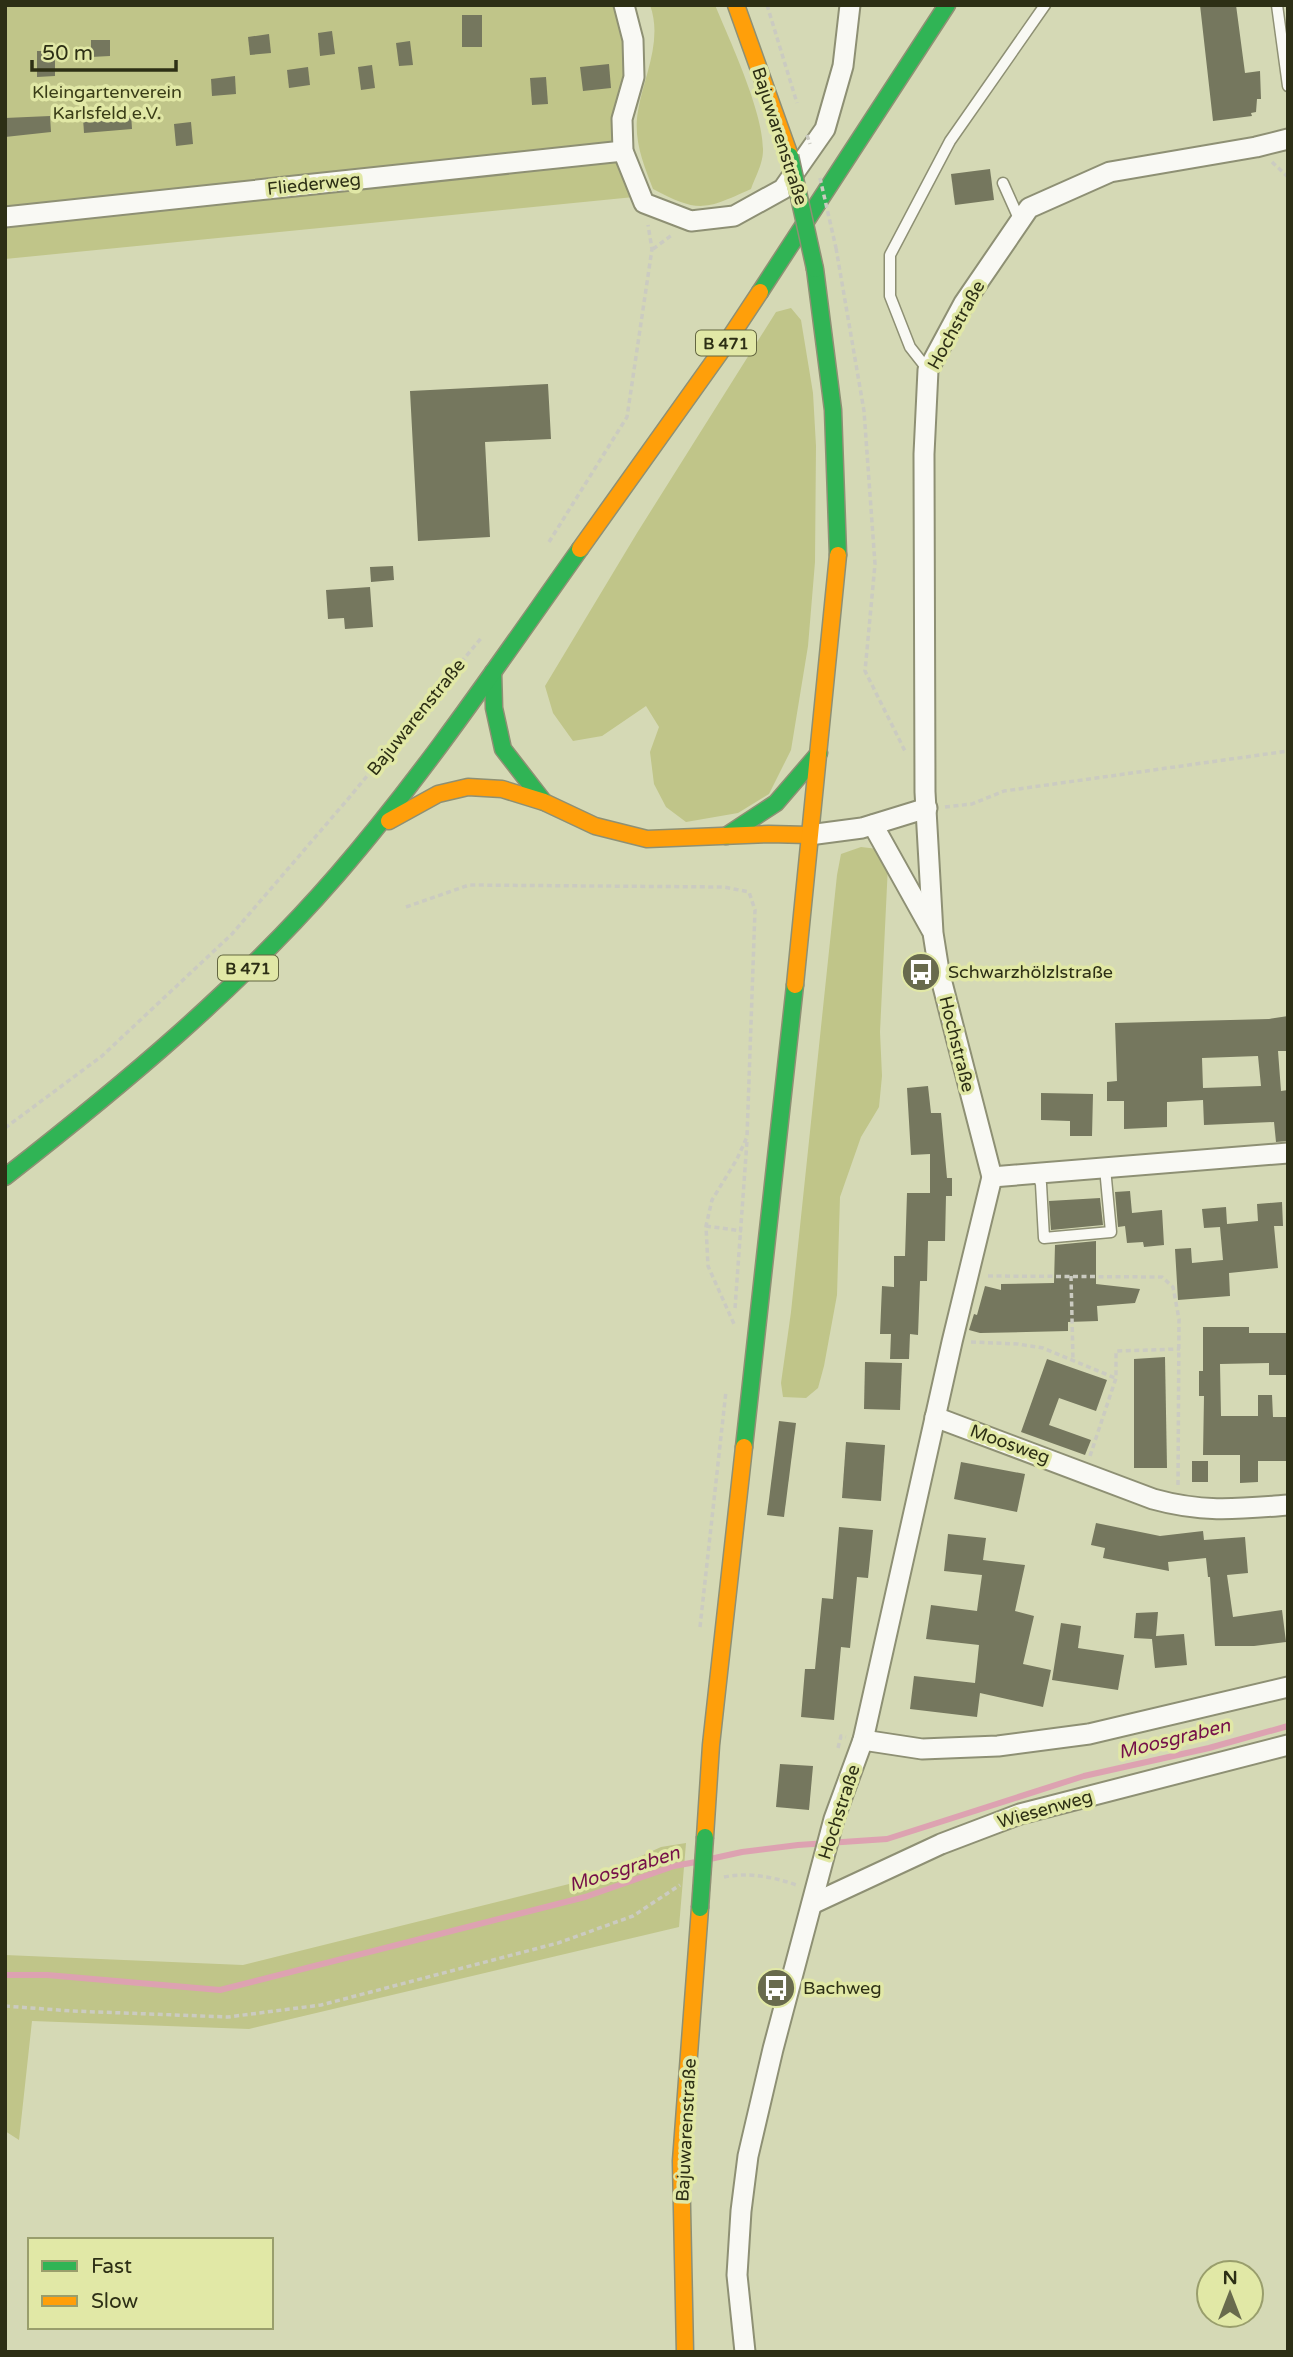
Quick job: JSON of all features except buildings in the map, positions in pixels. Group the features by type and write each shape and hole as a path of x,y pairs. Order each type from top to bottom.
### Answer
{"main road":[{"name":"Bajuwarenstraße","path":"685,2352 681,2161 713,1731 838,563 833,410 816,269 790,156 736,5"},
{"name":"B 471","path":"5,1177 111,1094 178,1036 286,931 414,782 719,354 947,5"},
{"path":"493,672 494,708 503,749 544,802"},
{"path":"726,836 776,803 819,753"},
{"path":"374,830 438,794 468,787 502,789 544,802 595,826 647,839 809,835"}],"street":[{"path":"624,5 633,40 634,77 622,119 623,151 644,203 691,221 734,216 783,189 825,129 844,66 850,5"},
{"name":"Hochstraße","path":"745,2352 737,2275 748,2156 772,2049 834,1819 863,1740 952,1342 992,1177 939,971 933,933 927,808 924,454 928,370 964,303 1029,208 1110,172 1288,139"},
{"name":"Fliederweg","path":"5,217 623,151"},
{"path":"809,835 873,825 927,808"},
{"path":"873,825 933,933"},
{"path":"992,1177 1288,1153"},
{"name":"Moosweg","path":"935,1417 1178,1506 1219,1510 1288,1505"},
{"path":"863,1740 922,1749 998,1746 1089,1734 1288,1688"},
{"name":"Wiesenweg","path":"812,1904 941,1844 1020,1814 1288,1745"}],"lane":[{"path":"928,370 910,347 890,296 890,255 950,141 1045,5"},
{"path":"1277,5 1288,86"},
{"path":"1003,183 1020,222"},
{"path":"1037,1173 1041,1184 1044,1238 1111,1232 1105,1168"}],"path":[{"path":"767,5 799,109"},
{"path":"546,548 627,417 652,249 644,203"},
{"path":"836,248 864,411 875,564 865,671 907,756"},
{"name":"Bajuwarenstraße","path":"5,1128 102,1056 232,934 490,628"},
{"path":"927,808 972,804 1004,791 1288,751"},
{"path":"406,907 469,885 724,887 749,892 755,910 747,1137 734,1324 708,1266 706,1226 712,1200 747,1137"},
{"path":"706,1226 767,1235"},
{"path":"968,1276 1162,1277 1173,1287 1179,1319 1180,1349 1178,1506"},
{"path":"1071,1276 1073,1360"},
{"path":"952,1342 1018,1344 1043,1348 1116,1378"},
{"path":"1085,1472 1116,1378 1116,1351 1180,1349"},
{"path":"699,1632 727,1379"},
{"path":"717,1878 737,1874 751,1875 778,1878 801,1887"},
{"path":"5,2006 228,2017 321,2005 558,1943 633,1916 681,1885"}],"green space":[{"name":"Kleingartenverein Karlsfeld e.V.","path":"5,5 618,5 628,42 627,78 617,141 605,146 5,210"},
{"path":"650,5 715,5 747,82 760,125 762,159 751,189 712,205 702,206 681,202 653,189 637,131 638,111 653,45"},
{"path":"621,159 634,197 5,259 5,225"},
{"path":"791,308 801,320 813,393 816,446 815,562 808,646 791,750 769,794 738,813 686,822 666,807 654,784 650,752 659,727 646,706 602,736 573,741 553,713 545,686 637,533 776,312"},
{"path":"861,847 878,849 888,865 879,1107 861,1137 840,1197 837,1295 818,1388 806,1398 783,1397 781,1383 791,1312 837,875 841,854"},
{"path":"686,1843 679,1927 249,2029 32,2021 19,2140 5,2131 5,1955 243,1965 593,1878 661,1847"}],"waterway":[{"name":"Moosgraben","path":"710,1859 798,1845 887,1839 1084,1776 1209,1748 1288,1726"},
{"name":"Moosgraben","path":"5,1975 47,1975 220,1990 585,1897 674,1866 696,1862"}],"traffic: fast":[{"path":"760,292 947,5"},
{"path":"790,156 815,269"},
{"path":"815,269 833,410 838,555"},
{"path":"5,1177 93,1107 178,1034 299,917 402,796 463,715 580,549"},
{"path":"493,672 494,708 503,749 544,802"},
{"path":"726,836 776,803 819,753"},
{"path":"744,1447 795,985"},
{"path":"700,1908 705,1837"}],"traffic: slow":[{"path":"736,5 790,156"},
{"path":"580,549 760,292"},
{"path":"795,985 838,555"},
{"path":"389,821 438,794 468,787 502,789 544,802 595,826 647,839 809,835"},
{"path":"705,1837 711,1745 744,1447"},
{"path":"685,2352 681,2161 700,1908"}],"place":[{"name":"Schwarzhölzlstraße","path":"921,972"},
{"name":"Bachweg","path":"776,1988"}]}
